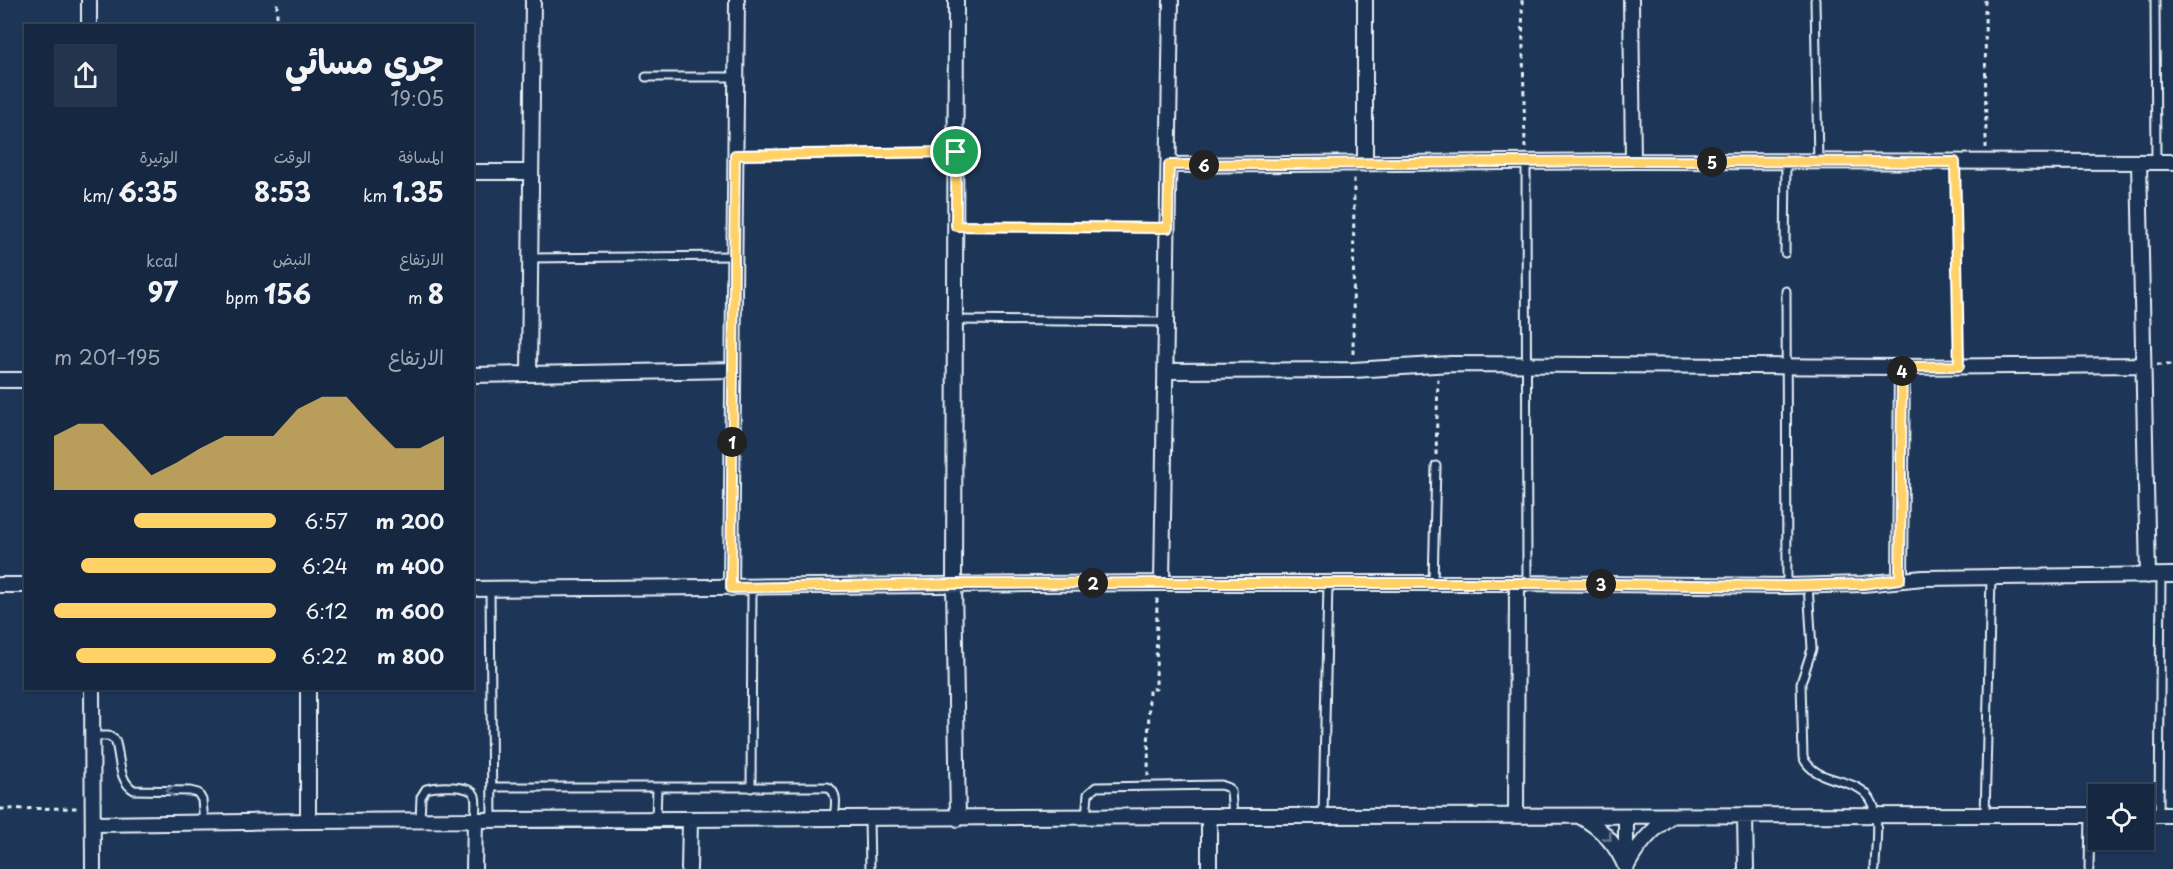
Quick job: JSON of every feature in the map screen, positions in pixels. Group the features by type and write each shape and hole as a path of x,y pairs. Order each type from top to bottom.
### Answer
{"street":[{"path":"529,374 529,172 533,0"},
{"path":"731,588 737,0"},
{"path":"956,0 954,584 958,819"},
{"path":"1159,583 1166,371 1171,0"},
{"path":"1360,164 1365,0"},
{"path":"1631,0 1633,161"},
{"path":"89,1 89,24"},
{"path":"1169,165 1526,164 1633,161 2173,162"},
{"path":"474,589 1159,583 1787,586 1863,584 1900,579 2161,576 2143,365 2139,162"},
{"path":"474,172 529,172"},
{"path":"1166,371 1353,370 1438,364 1902,367 2143,365"},
{"path":"1900,579 1902,367"},
{"path":"474,375 733,370"},
{"path":"0,380 24,380"},
{"path":"1516,815 1522,583"},
{"path":"0,585 24,585"},
{"path":"92,690 93,869"},
{"path":"308,690 308,821"},
{"path":"93,825 308,821 1209,816 2088,815"},
{"path":"1209,816 1209,869"},
{"path":"1579,816 1604,831 1621,854 1626,868"},
{"path":"1626,816 1626,868"},
{"path":"1626,868 1650,833 1671,816"},
{"path":"1745,816 1746,869"},
{"path":"689,869 690,819"},
{"path":"474,869 475,820"}],"lane":[{"path":"1815,0 1818,163"},
{"path":"2155,0 2156,162"},
{"path":"646,77 736,77"},
{"path":"735,155 956,152"},
{"path":"1955,162 1959,366"},
{"path":"1785,253 1786,163"},
{"path":"1522,583 1526,365 1526,164"},
{"path":"956,226 1168,228"},
{"path":"529,258 734,256"},
{"path":"1786,291 1787,586"},
{"path":"955,320 1166,322"},
{"path":"1433,583 1436,466"},
{"path":"2161,576 2166,815"},
{"path":"1985,816 1991,578"},
{"path":"1323,816 1328,583"},
{"path":"1808,585 1812,649 1802,683 1803,757 1816,773 1861,789 1869,796 1876,816 1875,869"},
{"path":"751,788 752,587"},
{"path":"490,589 492,820"},
{"path":"92,736 109,736 115,740 123,778 125,783 134,790 194,791 198,793 202,800 204,822"},
{"path":"1086,818 1088,794 1096,788 1148,786 1225,786 1231,791 1233,816"},
{"path":"420,821 421,797 426,789 463,788 471,789 475,795 475,820"},
{"path":"492,788 828,788 834,792 835,796 834,819"},
{"path":"656,819 657,788"},
{"path":"869,819 870,869"},
{"path":"2089,869 2091,850"}],"path":[{"path":"277,0 277,24"},
{"path":"1522,0 1526,164"},
{"path":"1985,0 1986,162"},
{"path":"1353,370 1360,164"},
{"path":"1436,466 1438,364"},
{"path":"1148,786 1149,689 1156,689 1159,583"},
{"path":"0,809 93,808"}],"route":[{"path":"956,152 956,226 1168,228 1169,165 1526,164 1633,161 1955,162 1959,366 1902,367 1900,579 1863,584 1787,586 1157,583 731,588 735,155 956,152"}]}
